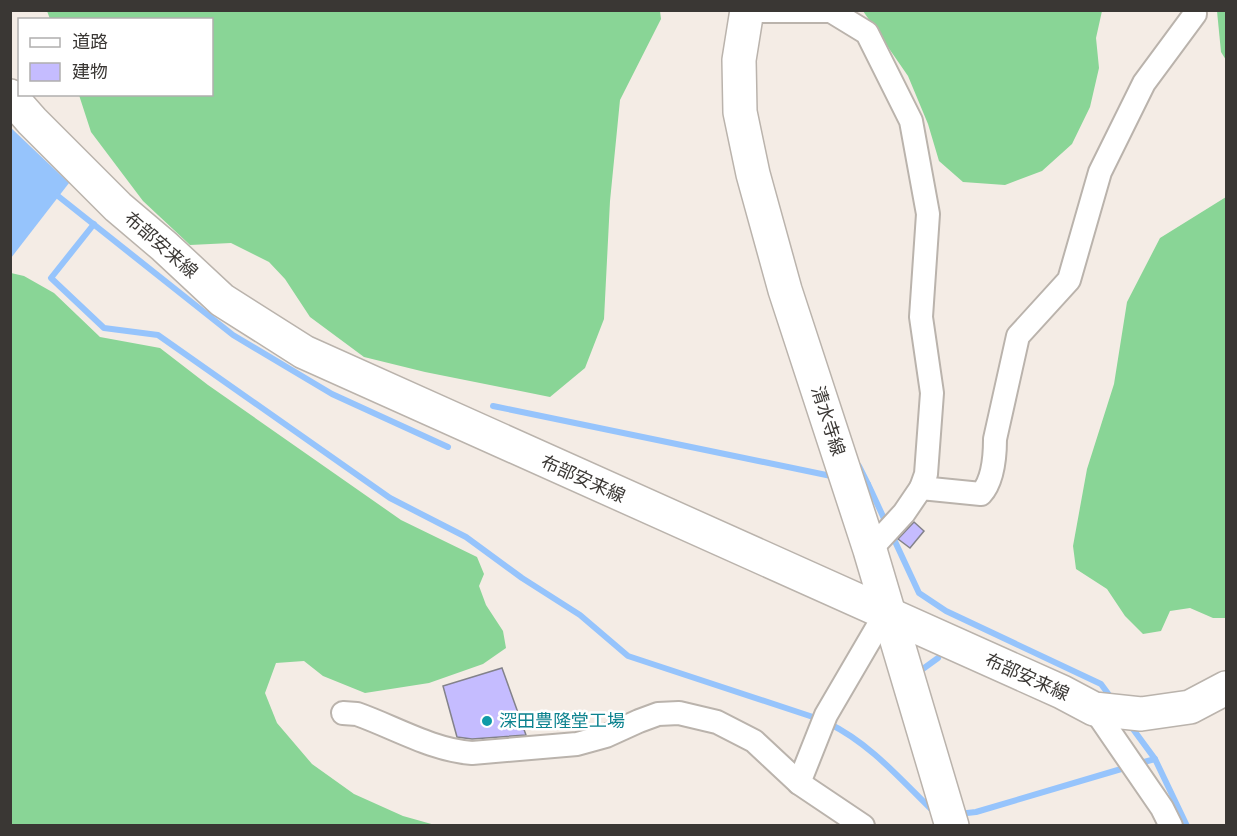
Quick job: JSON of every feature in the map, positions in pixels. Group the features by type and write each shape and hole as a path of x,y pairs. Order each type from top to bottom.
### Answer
{"main road":[{"name":"清水寺線","path":"747,11 739,60 740,112 753,174 785,290 870,550 952,825"},
{"name":"布部安来線","path":"10,96 117,207 164,246 222,300 304,352 1062,692 1094,709 1141,714 1190,707 1227,688"}],"street":[{"path":"747,11 831,11 867,33 911,121 928,214 921,317 932,393 926,474 921,488 904,513 870,550"},
{"path":"921,488 973,494 981,494 986,488 995,455 995,439 1018,336 1069,280 1100,172 1144,83 1195,14"},
{"path":"799,783 826,715 878,626 890,616"},
{"path":"1094,709 1162,808 1171,825"},
{"path":"343,713 357,714 438,746 458,752 472,753 577,744 606,736 658,714 679,713 717,722 754,741 799,783 863,825"}],"green space":[{"path":"47,11 660,11 661,19 620,100 610,201 604,319 585,368 550,397 425,372 364,357 310,317 285,279 269,262 231,243 190,245 143,201 91,132 79,96 213,96 213,18 50,18"},
{"path":"863,11 1102,11 1096,38 1099,68 1090,107 1072,144 1042,171 1005,185 963,182 939,161 928,124 908,76"},
{"path":"1217,11 1226,11 1226,60 1221,52"},
{"path":"1226,197 1226,618 1213,618 1190,608 1170,611 1161,631 1143,634 1125,616 1107,589 1076,569 1073,546 1087,469 1114,384 1127,302 1160,238"},
{"path":"11,273 24,276 54,293 100,337 160,348 208,385 401,520 477,557 484,574 479,586 486,605 503,631 506,648 483,664 429,683 365,693 323,676 304,661 276,663 265,693 277,723 312,764 354,794 403,816 435,825 11,825"}],"water":[{"path":"10,127 69,183 11,258 10,258"}],"building":[{"path":"914,522 924,531 910,548 898,539"},
{"name":"深田豊隆堂工場","path":"502,668 526,735 472,739 457,737 443,686"}],"waterway":[{"path":"58,196 233,335 332,394 448,447"},
{"path":"94,224 51,278 104,328 158,335 390,498 466,537 522,578 580,615 628,656 819,719"},
{"path":"493,406 836,477"},
{"path":"859,466 868,484"},
{"path":"858,482 868,484 887,525"},
{"path":"892,535 919,593 946,611 1101,684 1112,699"},
{"path":"921,675 920,671 938,658"},
{"path":"828,723 872,752 935,813"},
{"path":"1130,725 1155,759 1187,826"},
{"path":"1137,764 1155,759"},
{"path":"958,814 976,812 1128,767"}],"place":[{"name":"深田豊隆堂工場","path":"487,721"}]}
